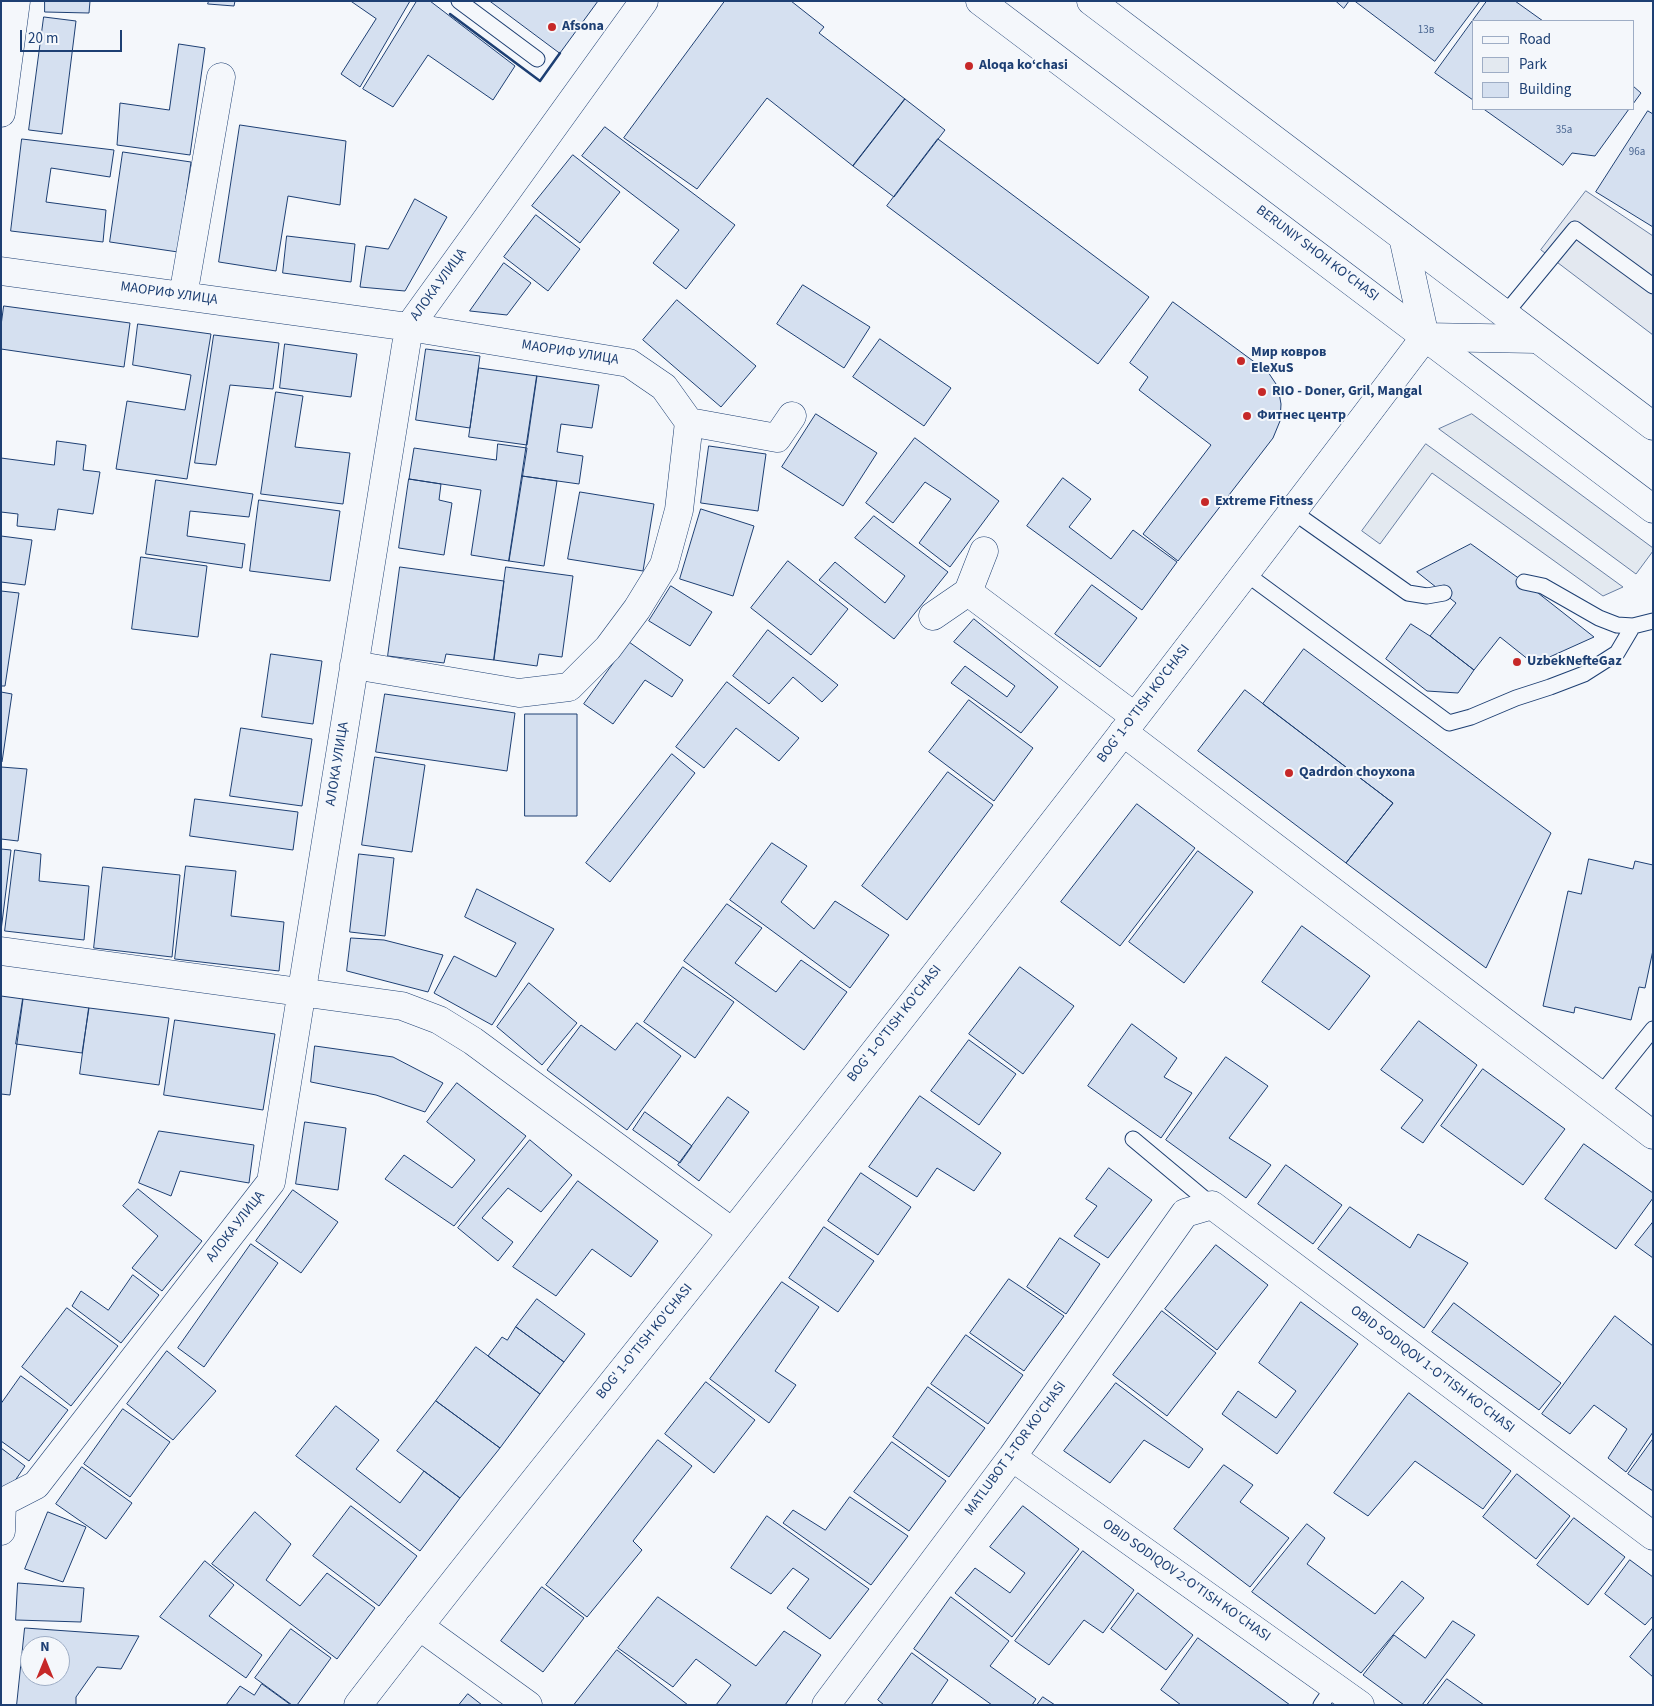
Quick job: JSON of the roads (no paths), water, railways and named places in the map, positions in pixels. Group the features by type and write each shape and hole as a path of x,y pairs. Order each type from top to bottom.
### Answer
{"street":[{"path":"1,112 16,1"},
{"name":"АЛОКА УЛИЦА","path":"1,1531 2,1503 36,1484 271,1182 409,327 644,1"},
{"name":"BERUNIY SHOH KO'CHASI","path":"980,1 1653,509"},
{"path":"1091,1 1653,426"},
{"path":"183,296 221,77"},
{"path":"1403,237 1425,337 1537,339"},
{"name":"МАОРИФ УЛИЦА","path":"1,271 409,327 629,363 664,386 689,422"},
{"name":"BOG' 1-O'TISH KO'CHASI","path":"358,1705 732,1232 1129,724 1425,337"},
{"path":"354,665 518,692 569,687 608,648 637,609 664,565 679,510 689,422 777,438 792,416"},
{"path":"933,616 968,592 984,551"},
{"path":"968,592 1129,724 1653,1135"},
{"path":"1,951 402,1006 439,1020 474,1041 732,1232"},
{"name":"MATLUBOT 1-TOR KO'CHASI","path":"826,1705 1012,1457 1185,1213 1212,1205"},
{"name":"OBID SODIQOV 1-O'TISH KO'CHASI","path":"1212,1205 1653,1536"},
{"name":"OBID SODIQOV 2-O'TISH KO'CHASI","path":"1012,1457 1327,1695 1360,1705"},
{"path":"419,1626 528,1705"}],"lane":[{"path":"459,1 537,59"},
{"path":"1505,314 1575,229 1653,286"},
{"path":"1292,511 1408,593 1427,596 1444,593"},
{"path":"1245,573 1449,723 1471,717 1516,698 1584,674 1617,653 1634,626"},
{"path":"1524,582 1543,586 1599,618 1617,625 1634,626 1653,621"},
{"path":"1600,1095 1653,1029"},
{"path":"1133,1139 1212,1205"}],"place":[{"name":"Afsona","path":"552,27"},
{"name":"Aloqa ko‘chasi","path":"969,66"},
{"name":"Мир ковров EleXuS","path":"1241,361"},
{"name":"RIO - Doner, Gril, Mangal","path":"1262,392"},
{"name":"Фитнес центр","path":"1247,416"},
{"name":"Extreme Fitness","path":"1205,502"},
{"name":"UzbekNefteGaz","path":"1517,662"},
{"name":"Qadrdon choyxona","path":"1289,773"}]}
